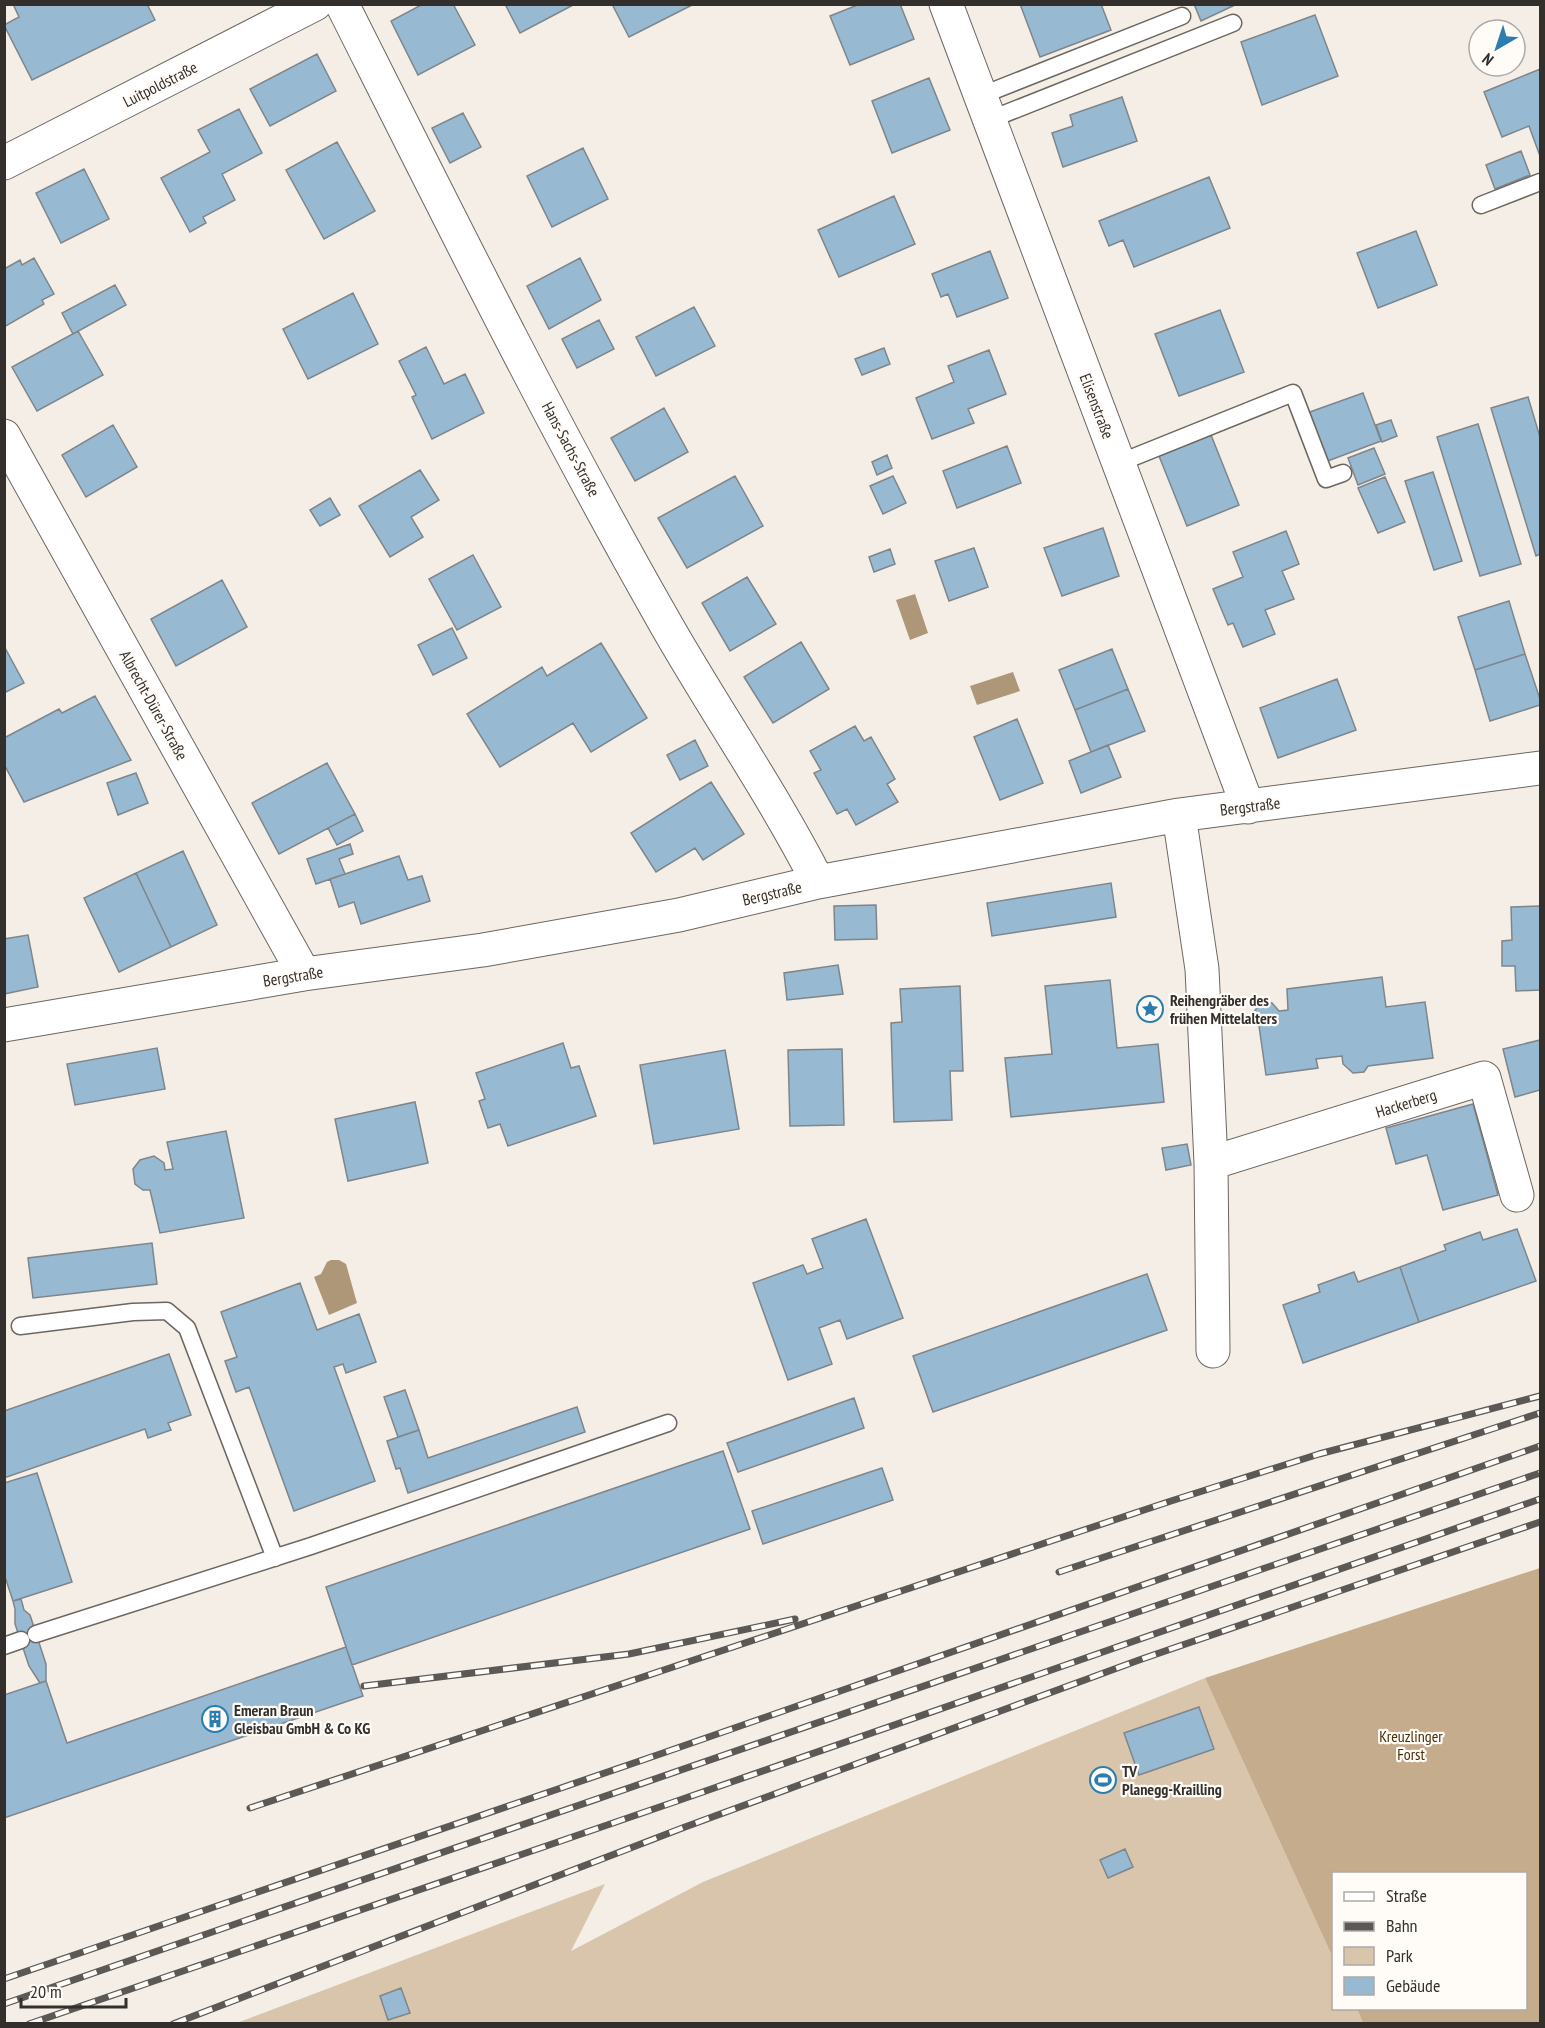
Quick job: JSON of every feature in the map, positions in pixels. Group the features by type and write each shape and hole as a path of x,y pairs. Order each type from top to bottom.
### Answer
{"street":[{"name":"Luitpoldstraße","path":"4,163 315,4"},
{"name":"Hans-Sachs-Straße","path":"342,4 514,344 661,615 797,841 818,882"},
{"name":"Elisenstraße","path":"946,4 1248,807"},
{"name":"Albrecht-Dürer-Straße","path":"4,436 304,974"},
{"name":"Bergstraße","path":"4,1025 304,974 495,948 678,915 818,882 1179,815 1540,768"},
{"path":"1179,815 1202,969 1211,1163 1213,1351"},
{"name":"Hackerberg","path":"1211,1163 1484,1078 1517,1195"}],"lane":[{"path":"984,108 1182,16"},
{"path":"984,108 1233,23"},
{"path":"1481,205 1540,182"},
{"path":"1119,463 1293,393 1326,479 1343,473"},
{"path":"20,1326 133,1312 167,1311 174,1316 187,1328 275,1558"},
{"path":"4,1646 275,1558 668,1423"}],"green space":[{"name":"Kreuzlinger Forst","path":"1540,1568 1540,2023 1363,2023 1357,2010 1527,2010 1527,1872 1332,1872 1332,1956 1205,1678"},
{"name":"TV Planegg-Krailling","path":"1205,1678 1332,1956 1332,2010 1357,2010 1363,2023 234,2024 605,1884 571,1951 703,1882"}],"shaded area":[{"path":"915,594 928,633 910,640 896,600"},
{"path":"1013,672 1020,691 977,705 970,686"},
{"path":"339,1260 346,1264 357,1303 329,1315 314,1277 321,1274 327,1262"}],"building":[{"path":"13,4 147,4 155,20 32,80 4,25 19,17"},
{"path":"423,4 453,4 475,45 418,75 391,21"},
{"path":"505,4 575,4 520,33"},
{"path":"612,4 694,4 629,37"},
{"path":"860,4 900,4 914,39 850,65 830,16"},
{"path":"1020,4 1101,4 1111,30 1040,57"},
{"path":"1194,4 1237,4 1201,21"},
{"path":"1315,15 1338,76 1262,105 1241,42"},
{"path":"317,54 336,91 270,126 250,89"},
{"path":"1540,69 1540,156 1529,126 1502,137 1484,92 1518,78 1527,78 1527,74"},
{"path":"929,78 950,130 892,153 872,101"},
{"path":"1122,97 1137,141 1063,167 1052,133 1073,126 1070,115"},
{"path":"239,109 262,153 222,174 235,200 203,217 206,223 190,232 161,178 210,152 198,130"},
{"path":"463,113 481,147 450,163 432,128"},
{"path":"337,142 375,211 324,239 286,170"},
{"path":"583,148 608,199 552,227 527,176"},
{"path":"1521,151 1530,175 1495,189 1486,165"},
{"path":"84,169 109,219 61,243 36,193"},
{"path":"1209,177 1230,228 1134,267 1123,240 1109,246 1099,221"},
{"path":"894,196 915,244 839,277 818,230"},
{"path":"1416,231 1437,285 1378,308 1357,253"},
{"path":"990,251 1008,298 957,317 948,294 941,297 932,274"},
{"path":"34,258 54,294 42,300 44,304 4,327 4,269 20,260 22,265"},
{"path":"580,258 601,300 549,329 527,286"},
{"path":"115,285 126,305 73,334 62,313"},
{"path":"353,293 378,344 308,379 283,329"},
{"path":"694,307 715,346 656,376 636,337"},
{"path":"1220,310 1244,372 1179,396 1155,334"},
{"path":"599,320 614,349 577,368 562,339"},
{"path":"78,331 103,375 37,411 12,367"},
{"path":"426,347 444,384 465,374 484,413 432,439 412,397 416,395 399,361"},
{"path":"884,348 890,364 862,375 855,359"},
{"path":"989,350 1006,394 968,409 974,423 932,439 916,398 954,382 948,366"},
{"path":"1363,393 1381,441 1325,462 1307,413"},
{"path":"1528,397 1540,437 1540,554 1536,556 1491,408"},
{"path":"664,408 688,452 635,481 611,438"},
{"path":"1391,420 1397,436 1382,442 1376,425"},
{"path":"1478,424 1521,564 1480,576 1437,437"},
{"path":"113,425 137,467 86,497 62,455"},
{"path":"1211,435 1239,505 1187,526 1159,456"},
{"path":"1007,446 1021,483 957,508 943,471"},
{"path":"1374,448 1385,474 1358,485 1348,458"},
{"path":"887,455 892,468 877,475 872,462"},
{"path":"420,470 439,500 411,517 423,537 390,557 359,506"},
{"path":"1433,472 1462,561 1434,570 1405,481"},
{"path":"735,476 763,526 687,568 658,518"},
{"path":"893,476 906,503 883,514 870,486"},
{"path":"1385,477 1405,522 1378,533 1358,488"},
{"path":"330,498 340,515 320,526 310,510"},
{"path":"1103,528 1119,576 1062,596 1044,548"},
{"path":"1286,531 1299,564 1282,571 1294,599 1265,610 1275,634 1243,647 1233,623 1228,625 1213,589 1243,577 1233,552"},
{"path":"974,548 988,587 949,601 935,561"},
{"path":"890,549 895,564 874,572 869,557"},
{"path":"473,555 501,607 457,630 429,579"},
{"path":"747,577 776,624 730,651 702,603"},
{"path":"222,580 247,627 176,666 151,619"},
{"path":"1509,601 1525,654 1475,670 1458,617"},
{"path":"452,628 467,658 433,675 418,645"},
{"path":"801,642 829,689 773,723 744,677"},
{"path":"601,643 647,718 591,752 573,723 500,767 467,714 542,667 547,676"},
{"path":"4,646 24,683 4,693"},
{"path":"1112,649 1128,689 1075,710 1059,670"},
{"path":"1525,654 1540,705 1490,721 1475,670"},
{"path":"1337,679 1356,730 1278,758 1260,708"},
{"path":"1128,689 1145,731 1091,752 1075,710"},
{"path":"95,696 131,760 24,802 4,764 4,738 59,709 62,713"},
{"path":"1017,719 1043,783 1000,800 974,737"},
{"path":"855,726 864,741 871,737 895,779 887,784 898,802 856,825 847,809 837,814 814,773 821,770 810,751"},
{"path":"695,740 708,766 680,780 667,755"},
{"path":"1108,745 1121,777 1081,793 1069,761"},
{"path":"327,763 355,814 279,854 252,803"},
{"path":"136,773 148,803 118,815 107,783"},
{"path":"711,782 744,834 703,860 695,848 656,872 631,833"},
{"path":"355,814 363,831 337,845 328,828"},
{"path":"350,844 353,854 339,859 345,874 316,884 307,859"},
{"path":"183,851 217,925 171,947 136,873"},
{"path":"399,856 408,880 422,876 430,901 361,924 354,902 339,907 330,879"},
{"path":"136,873 171,947 119,972 84,898"},
{"path":"1111,883 1116,917 992,936 987,903"},
{"path":"876,905 877,939 835,940 834,906"},
{"path":"1540,906 1540,990 1516,991 1515,966 1502,966 1502,941 1512,940 1511,907"},
{"path":"28,935 38,987 4,994 4,939"},
{"path":"838,965 843,994 787,1000 784,973"},
{"path":"1382,977 1386,1007 1425,1002 1433,1058 1368,1066 1364,1072 1353,1073 1343,1064 1342,1056 1316,1059 1318,1068 1266,1075 1259,1026 1254,1021 1253,1013 1261,1002 1272,1003 1279,1011 1288,1010 1287,989"},
{"path":"1110,980 1117,1048 1158,1044 1164,1102 1011,1117 1005,1058 1052,1054 1045,986"},
{"path":"960,986 963,1071 950,1071 952,1120 894,1122 891,1023 902,1022 900,989"},
{"path":"1540,1040 1540,1090 1515,1097 1503,1049"},
{"path":"563,1043 571,1068 579,1066 596,1116 508,1146 500,1124 488,1128 479,1101 485,1099 476,1073"},
{"path":"157,1048 165,1089 75,1105 67,1064"},
{"path":"842,1049 844,1125 790,1126 788,1050"},
{"path":"725,1050 739,1129 654,1144 640,1065"},
{"path":"415,1102 428,1163 348,1181 335,1119"},
{"path":"1473,1104 1498,1195 1443,1210 1427,1155 1396,1164 1386,1128"},
{"path":"226,1131 244,1218 160,1233 150,1190 143,1190 135,1184 133,1169 140,1160 154,1156 164,1163 165,1170 173,1169 167,1142"},
{"path":"1187,1144 1191,1165 1166,1170 1162,1148"},
{"path":"866,1219 903,1318 847,1339 840,1320 819,1328 832,1364 788,1380 753,1283 803,1265 807,1274 823,1268 812,1239"},
{"path":"1517,1229 1536,1281 1419,1322 1400,1267 1446,1250 1444,1245 1480,1232 1483,1240"},
{"path":"152,1243 157,1284 33,1298 28,1258"},
{"path":"1400,1267 1419,1322 1303,1363 1283,1305 1320,1292 1318,1285 1354,1272 1358,1282"},
{"path":"1147,1274 1167,1330 933,1412 913,1356"},
{"path":"300,1283 317,1330 359,1314 376,1362 346,1373 343,1364 334,1367 375,1481 294,1511 249,1387 236,1392 225,1361 237,1357 221,1312"},
{"path":"169,1354 191,1415 168,1423 171,1430 148,1438 145,1429 4,1478 4,1411"},
{"path":"405,1390 419,1430 398,1437 384,1397"},
{"path":"854,1398 864,1428 738,1472 727,1443"},
{"path":"577,1407 585,1432 408,1493 400,1468 396,1469 387,1441 419,1430 428,1458"},
{"path":"723,1451 750,1529 352,1665 326,1587"},
{"path":"882,1468 893,1500 763,1544 752,1511"},
{"path":"37,1473 72,1582 13,1601 4,1574 4,1483"},
{"path":"21,1599 24,1610 30,1615 46,1664 46,1681 40,1683 29,1666 15,1624 13,1601"},
{"name":"Emeran Braun Gleisbau GmbH & Co KG","path":"346,1647 363,1696 4,1818 4,1695 46,1681 67,1743"},
{"path":"1199,1707 1214,1749 1139,1775 1124,1733"},
{"path":"1125,1849 1133,1867 1108,1878 1100,1860"},
{"path":"401,1988 410,2013 388,2020 380,1996"}],"railway":[{"path":"250,1808 1171,1501 1319,1454 1540,1396"},
{"path":"1059,1572 1540,1413"},
{"path":"4,1979 663,1753 1540,1446"},
{"path":"4,2004 1540,1473"},
{"path":"29,2024 677,1801 1540,1499"},
{"path":"173,2024 685,1827 1139,1660 1540,1522"},
{"path":"364,1686 629,1654 795,1619"}],"place":[{"name":"Reihengräber des frühen Mittelalters","path":"1150,1009"},
{"name":"Emeran Braun Gleisbau GmbH & Co KG","path":"215,1719"},
{"name":"TV Planegg-Krailling","path":"1103,1780"}]}
